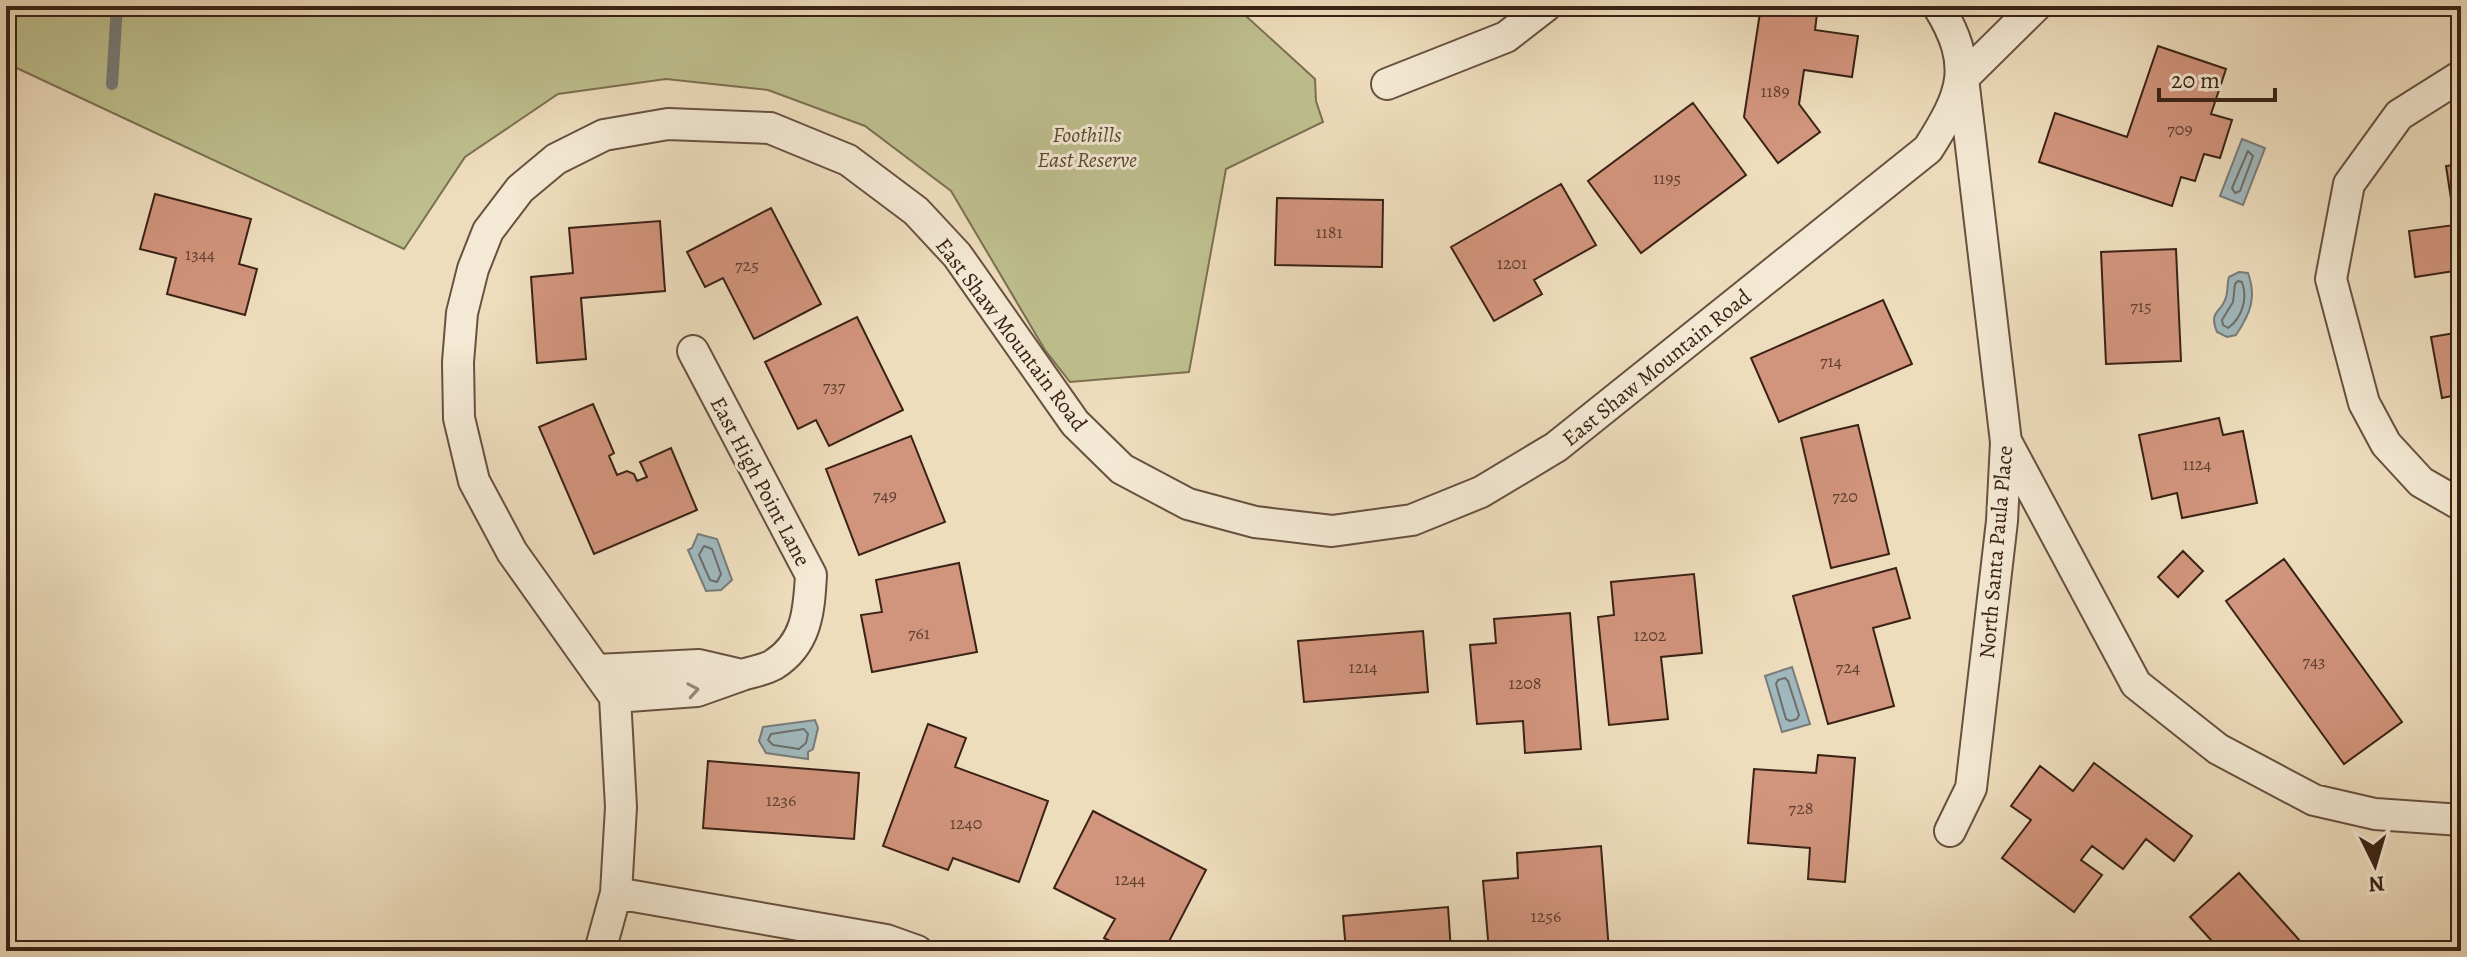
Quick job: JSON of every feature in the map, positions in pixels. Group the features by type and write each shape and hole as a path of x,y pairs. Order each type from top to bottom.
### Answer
{"street":[{"path":"1387,84 1506,37 1546,6"},
{"path":"1938,6 1955,36 1963,78"},
{"path":"1963,78 2036,6"},
{"path":"2461,76 2399,115 2349,184 2331,279 2364,403 2386,444 2421,482 2461,505"},
{"name":"North Santa Paula Place","path":"1950,831 1971,788 2002,521 2006,442 1963,78"},
{"name":"East Shaw Mountain Road","path":"615,697 512,552 474,481 459,418 458,362 462,313 473,269 488,231 520,189 556,159 604,135 668,124 770,128 848,160 916,211 957,255 1075,423 1122,469 1188,504 1255,522 1332,531 1412,520 1481,492 1556,447 1928,149 1948,118 1963,78"},
{"name":"East High Point Lane","path":"615,697 697,691 772,666 795,647 809,614 811,575 693,351"},
{"path":"2006,442 2136,684 2218,749 2314,800 2375,814 2461,820"},
{"path":"596,670 699,665 742,675"},
{"path":"600,951 616,893 621,807 615,697"},
{"path":"616,893 886,940 917,951"}],"green space":[{"name":"Foothills East Reserve","path":"6,6 1235,6 1315,79 1316,101 1323,122 1226,169 1189,372 1070,382 1045,350 951,191 865,126 768,90 666,79 558,94 465,157 404,249 6,63"}],"water":[{"path":"2242,139 2265,148 2243,205 2220,196"},
{"path":"2239,272 2248,273 2252,290 2251,306 2236,335 2227,337 2217,332 2214,320 2226,297 2229,277"},
{"path":"698,534 717,539 732,580 721,590 706,591 688,550"},
{"path":"1792,667 1810,724 1782,732 1765,676"},
{"path":"815,720 818,728 808,759 766,753 759,741 763,727"}],"building":[{"path":"1761,6 1818,6 1815,30 1858,36 1852,77 1804,70 1799,104 1820,132 1778,163 1744,117"},
{"path":"2158,46 2226,69 2211,114 2232,120 2220,158 2204,154 2195,181 2181,177 2172,206 2039,162 2055,113 2127,137"},
{"path":"1693,103 1746,175 1641,253 1588,181"},
{"path":"2461,164 2461,270 2415,277 2409,231 2455,225 2446,166"},
{"path":"1561,184 1596,245 1534,280 1542,294 1494,321 1451,247"},
{"path":"155,194 251,219 239,264 257,269 245,315 167,294 176,258 140,249"},
{"path":"1277,198 1383,200 1382,267 1275,265"},
{"path":"771,208 821,304 754,339 723,278 705,287 687,252"},
{"path":"660,221 665,291 581,298 586,359 537,363 531,277 573,273 569,228"},
{"path":"2176,249 2181,361 2106,364 2101,252"},
{"path":"1883,300 1912,364 1779,422 1751,358"},
{"path":"857,317 903,410 829,446 816,420 798,429 765,362"},
{"path":"2461,332 2461,394 2442,398 2431,337"},
{"path":"593,404 614,453 609,456 617,475 627,471 634,474 637,481 647,477 640,462 671,448 697,510 594,554 539,427"},
{"path":"2219,418 2223,435 2243,431 2257,503 2182,518 2177,493 2152,499 2139,435"},
{"path":"1858,425 1889,554 1831,568 1801,438"},
{"path":"911,436 945,522 859,555 826,469"},
{"path":"2183,551 2203,571 2178,597 2158,577"},
{"path":"2284,559 2402,722 2344,764 2226,601"},
{"path":"959,563 977,652 872,672 861,615 882,612 876,580"},
{"path":"1896,568 1910,618 1873,628 1894,706 1828,724 1793,596"},
{"path":"1694,574 1702,653 1661,657 1668,719 1609,725 1598,617 1614,615 1611,582"},
{"path":"1570,613 1581,749 1525,753 1523,721 1477,724 1470,645 1496,643 1494,619"},
{"path":"1423,631 1428,692 1304,702 1298,641"},
{"path":"928,724 966,738 955,767 1048,801 1019,882 953,858 948,870 883,846"},
{"path":"1818,755 1855,758 1845,882 1808,879 1810,848 1748,843 1754,769 1816,773"},
{"path":"708,761 859,773 854,839 703,828"},
{"path":"2094,763 2192,836 2174,861 2146,839 2123,869 2092,846 2081,860 2102,875 2074,912 2002,858 2031,820 2011,806 2040,766 2073,791"},
{"path":"1093,811 1206,870 1164,951 1130,951 1104,938 1115,919 1054,888"},
{"path":"1601,846 1609,951 1489,951 1483,881 1518,878 1517,853"},
{"path":"2239,873 2309,951 2221,951 2190,917"},
{"path":"1448,907 1451,951 1346,951 1343,916"}],"waterway":[{"path":"112,84 117,6"}]}
